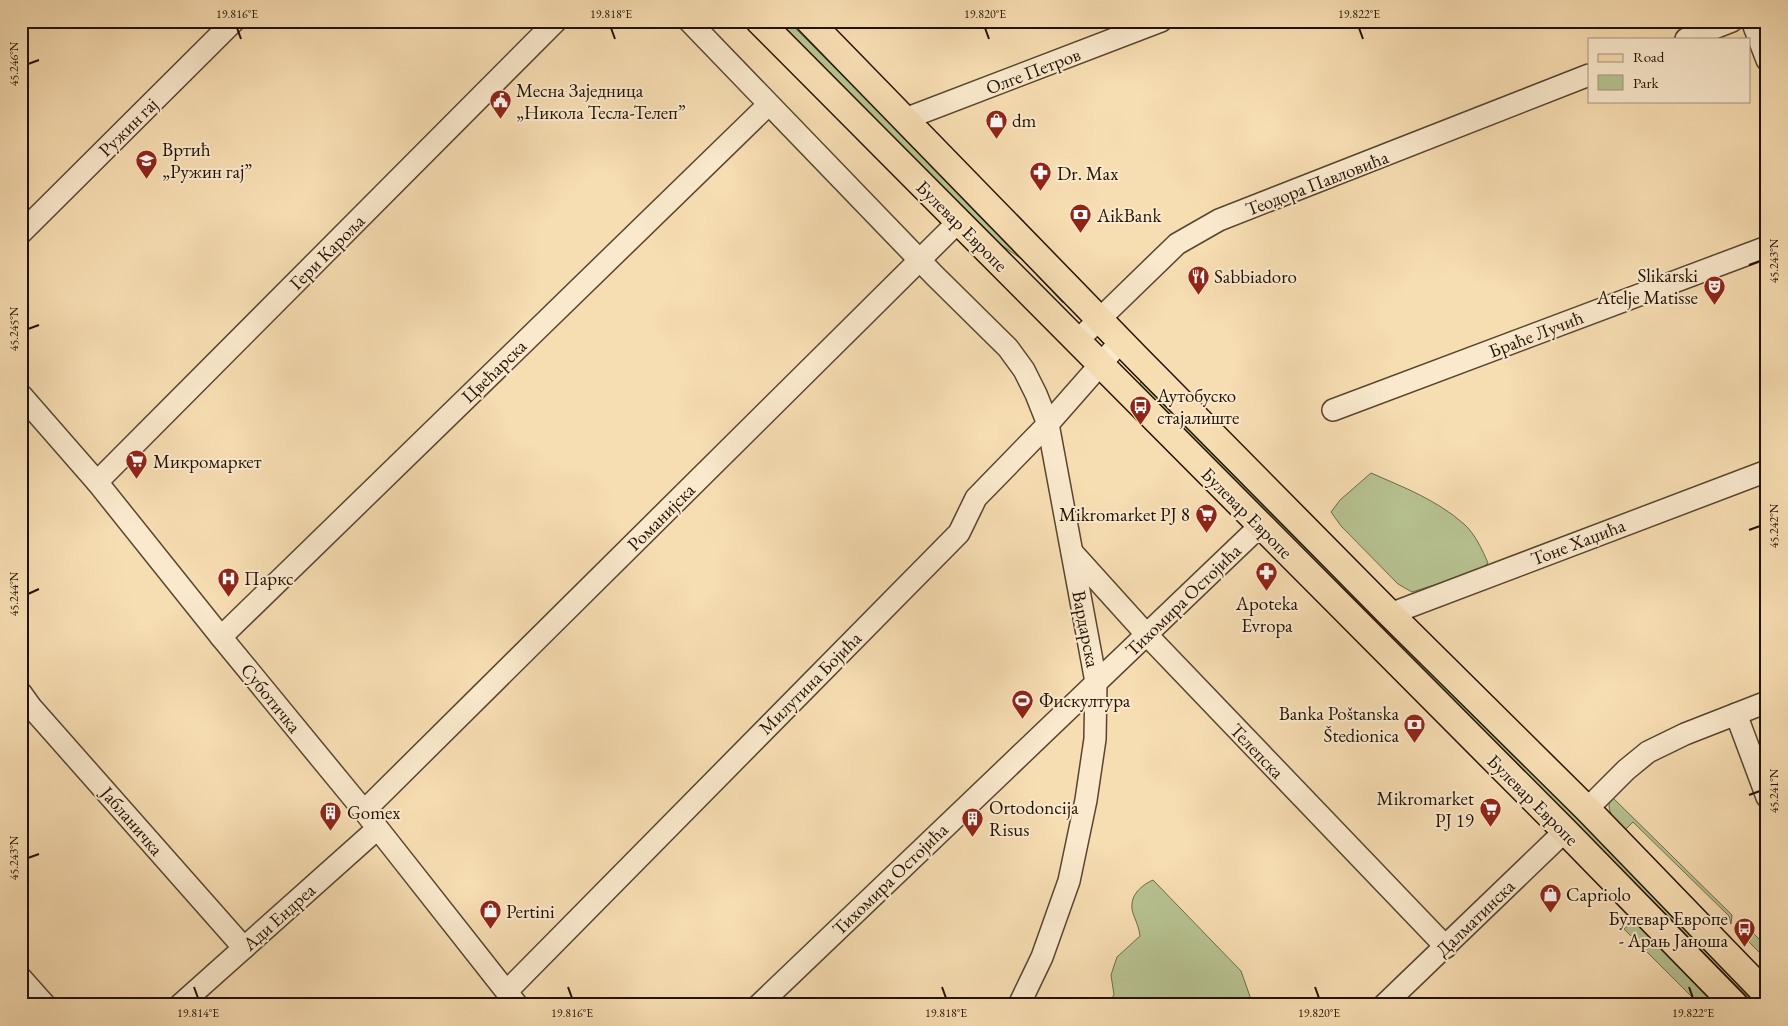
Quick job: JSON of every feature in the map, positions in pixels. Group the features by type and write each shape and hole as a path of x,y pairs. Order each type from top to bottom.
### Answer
{"main road":[{"name":"Булевар Европе","path":"760,21 1565,831 1735,1005"},
{"name":"Булевар Европе","path":"809,21 1390,614 1587,809 1767,995"},
{"path":"1720,946 1733,950 1767,982"}],"street":[{"name":"Ружин гај","path":"21,233 234,21"},
{"name":"Гери Кароља","path":"97,482 556,21"},
{"path":"689,21 768,105 1008,348 1024,370 1048,424"},
{"name":"Олге Петров","path":"905,120 1161,21"},
{"path":"1689,38 1732,21"},
{"path":"1752,21 1767,60"},
{"name":"Теодора Павловића","path":"1077,341 1177,244 1220,220 1588,75"},
{"name":"Цвећарска","path":"221,637 768,105"},
{"name":"Романијска","path":"364,812 958,222"},
{"name":"Браће Лучић","path":"1333,410 1767,247"},
{"name":"Милутина Бојића","path":"512,998 959,533 976,498 1048,424 1121,341"},
{"name":"Суботичка","path":"21,396 97,482 512,998"},
{"name":"Вардарска","path":"1019,1005 1042,957 1068,881 1079,837 1095,739 1096,682 1048,424"},
{"name":"Тоне Хаџића","path":"1390,614 1767,471"},
{"name":"Тихомира Остојића","path":"759,1005 1260,526"},
{"name":"Телепска","path":"1072,552 1147,635 1446,947"},
{"name":"Јабланичка","path":"21,693 31,707 244,948"},
{"path":"1587,809 1626,770 1648,752 1685,734 1767,702"},
{"path":"1736,714 1767,797"},
{"name":"Ади Ендреа","path":"180,1005 376,829"},
{"name":"Далматинска","path":"1384,1005 1565,831"},
{"path":"21,978 45,1005"}],"green space":[{"path":"776,21 788,21 1066,300 1063,303 1023,260 997,242"},
{"path":"1142,380 1767,1005 1756,1005 1139,385"},
{"path":"1371,473 1419,495 1454,515 1472,532 1488,563 1479,571 1412,592 1398,584 1341,526 1331,512 1340,500"},
{"path":"1611,796 1732,915 1731,924 1729,916 1633,822 1625,830 1617,822 1609,807"},
{"path":"1153,880 1241,971 1253,1005 1106,1005 1114,995 1111,975 1117,957 1140,936 1132,910 1133,899 1143,886"},
{"path":"1635,919 1722,1005 1700,1005 1624,929"},
{"path":"1745,925 1767,947 1767,960 1744,937"}],"place":[{"name":"Месна Заједница „Никола Тесла-Телеп”","path":"500,120"},
{"name":"dm","path":"996,139"},
{"name":"Вртић „Ружин гај”","path":"146,179"},
{"name":"Dr. Max","path":"1041,192"},
{"name":"AikBank","path":"1081,234"},
{"name":"Sabbiadoro","path":"1198,295"},
{"name":"Slikarski Atelje Matisse","path":"1714,305"},
{"name":"Аутобуско стајалиште","path":"1141,425"},
{"name":"Микромаркет","path":"137,480"},
{"name":"Mikromarket PJ 8","path":"1206,533"},
{"name":"Apoteka Evropa","path":"1267,591"},
{"name":"Паркс","path":"228,597"},
{"name":"Фискултура","path":"1023,719"},
{"name":"Banka Poštanska Štedionica","path":"1415,743"},
{"name":"Mikromarket PJ 19","path":"1490,828"},
{"name":"Gomex","path":"331,831"},
{"name":"Ortodoncija Risus","path":"973,837"},
{"name":"Capriolo","path":"1550,913"},
{"name":"Pertini","path":"490,930"},
{"name":"Булевар Европе - Арањ Јаноша","path":"1744,948"}]}
